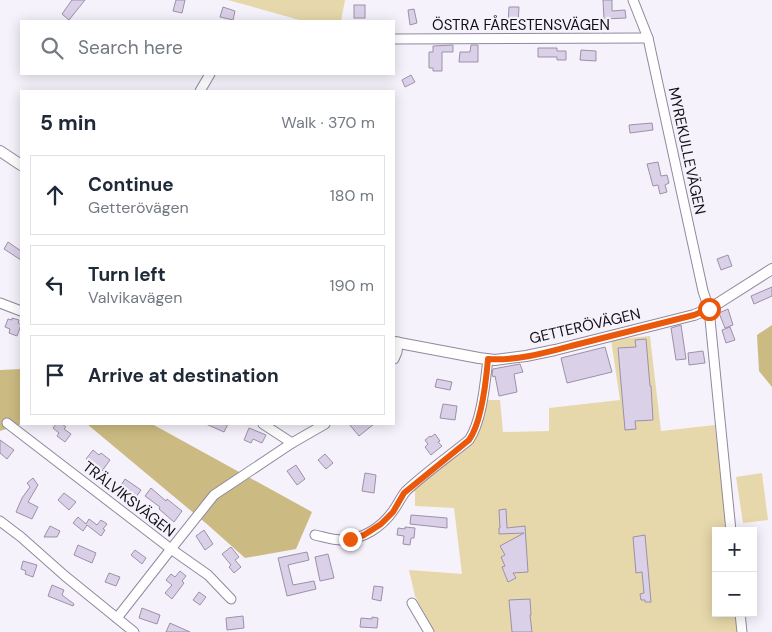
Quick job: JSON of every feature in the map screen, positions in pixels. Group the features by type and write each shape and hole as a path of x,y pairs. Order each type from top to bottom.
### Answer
{"street":[{"name":"MYREKULLEVÄGEN","path":"633,0 648,38 703,291 709,309 731,527"},
{"name":"ÖSTRA FÅRESTENSVÄGEN","path":"395,39 648,38"},
{"path":"201,90 209,75"},
{"path":"0,151 20,164"},
{"name":"GETTERÖVÄGEN","path":"396,342 495,360 526,356 694,315 709,309 772,269"},
{"path":"0,303 20,311"},
{"path":"395,356 397,352 396,342"},
{"path":"315,535 334,540 344,540 371,532 393,512 404,493 469,440 473,435 478,419 488,359"},
{"name":"TRÄLVIKSVÄGEN","path":"7,423 171,549 208,575 231,599"},
{"path":"265,425 292,443"},
{"path":"117,618 214,495 292,443 323,425"},
{"path":"0,521 134,632"},
{"path":"412,603 429,632"},
{"path":"740,617 742,632"}],"shaded area":[{"path":"228,0 345,0 341,20 299,20"},
{"path":"772,325 772,387 759,371 757,335"},
{"path":"650,336 661,431 715,425 727,527 712,527 712,617 735,617 737,632 434,632 415,596 409,570 462,574 454,508 415,506 415,489 471,445 482,422 487,400 500,400 503,432 549,431 549,408 620,400 611,340"},
{"path":"20,369 20,425 0,431 0,370"},
{"path":"88,425 154,425 312,512 296,549 245,558"},
{"path":"762,473 768,520 743,523 736,477"}],"building":[{"path":"72,0 85,0 69,20 62,14"},
{"path":"176,0 185,0 182,13 173,11"},
{"path":"603,0 612,0 612,11 625,10 626,18 604,19"},
{"path":"354,5 365,5 365,18 354,18"},
{"path":"223,7 235,11 233,20 220,17"},
{"path":"509,7 519,7 518,24 508,23"},
{"path":"414,9 417,23 410,25 408,10"},
{"path":"453,45 453,52 442,52 442,71 433,71 433,68 429,68 429,52 433,52 433,46"},
{"path":"471,45 478,45 478,62 459,62 460,52 470,52"},
{"path":"538,48 557,48 557,51 566,51 566,60 557,60 557,57 538,57"},
{"path":"581,50 596,51 596,61 580,60"},
{"path":"411,75 415,82 405,87 402,80"},
{"path":"652,123 653,130 630,133 629,125"},
{"path":"658,162 661,176 667,175 669,183 665,185 667,192 660,194 658,185 653,186 647,164"},
{"path":"8,242 20,250 20,259 4,249"},
{"path":"728,255 732,266 721,270 717,259"},
{"path":"772,287 772,296 754,304 751,296"},
{"path":"728,309 733,325 725,328 719,313"},
{"path":"12,318 19,320 20,328 17,336 9,333 10,329 5,327 8,319 12,320"},
{"path":"681,325 686,359 676,360 671,328"},
{"path":"730,327 735,340 726,343 722,330"},
{"path":"646,339 653,420 635,421 636,429 625,430 618,348 636,347 635,340"},
{"path":"605,347 612,372 567,383 561,358"},
{"path":"703,351 705,363 689,365 688,353"},
{"path":"520,364 523,372 514,374 517,392 499,396 495,376 493,377 492,374 493,369"},
{"path":"437,379 452,382 450,390 435,387"},
{"path":"443,404 457,406 455,420 440,418"},
{"path":"55,425 63,425 66,427 64,429 71,434 65,442 57,436 59,433 53,428"},
{"path":"208,425 228,425 224,432"},
{"path":"350,425 373,425 359,436"},
{"path":"249,428 266,435 262,443 253,439 251,443 244,440"},
{"path":"435,434 442,446 431,455 425,447 428,444 425,440"},
{"path":"0,440 14,450 7,459 0,453"},
{"path":"93,450 110,460 102,471 86,459"},
{"path":"325,454 333,463 326,469 318,460"},
{"path":"296,465 305,479 297,485 287,471"},
{"path":"365,473 376,475 374,493 362,491"},
{"path":"33,478 38,485 28,502 38,507 32,519 16,512 22,498 30,487 27,483"},
{"path":"125,479 141,490 134,500 129,496 130,494 120,487"},
{"path":"151,488 166,501 167,499 182,511 174,522 159,509 160,507 145,496"},
{"path":"64,493 76,502 69,510 58,500"},
{"path":"506,509 507,528 525,526 528,572 513,573 516,578 508,582 502,567 505,566 501,557 505,555 500,546 524,533 499,534 499,510"},
{"path":"411,515 447,518 447,528 410,524"},
{"path":"78,517 86,524 89,519 97,525 101,520 107,524 103,529 105,530 101,536 87,525 83,531 73,523"},
{"path":"50,526 60,531 57,537 44,537"},
{"path":"405,527 415,528 414,538 411,538 410,545 403,544 404,536 397,535 398,528 405,529"},
{"path":"204,530 213,544 205,550 196,536"},
{"path":"645,535 651,602 641,600 640,594 644,593 642,572 636,573 633,537"},
{"path":"78,545 96,553 92,563 74,555"},
{"path":"231,547 239,557 235,560 241,567 234,573 229,567 231,565 222,554"},
{"path":"135,550 146,558 142,564 131,555"},
{"path":"307,552 309,560 288,565 293,585 314,581 316,589 287,596 278,558"},
{"path":"328,554 334,578 320,581 315,557"},
{"path":"23,561 37,565 33,577 25,574 26,571 21,569"},
{"path":"180,571 186,576 182,581 184,583 172,599 165,593 172,585 166,580 171,574 175,577"},
{"path":"109,573 120,577 116,586 105,582"},
{"path":"52,585 64,590 62,595 74,604 73,606 48,596"},
{"path":"374,586 383,587 381,601 372,599"},
{"path":"199,592 206,597 200,605 193,600"},
{"path":"530,599 532,632 512,632 509,600"},
{"path":"142,608 160,615 157,624 139,618"},
{"path":"243,616 244,628 227,630 226,618"},
{"path":"372,617 378,618 377,628 360,627 361,618 372,619"},
{"path":"170,623 172,624 190,632 166,632"}],"route":[{"path":"350,539 364,535 386,520 404,493 473,435 478,419 488,359 495,360 526,356 555,350 694,315 709,309"}]}
